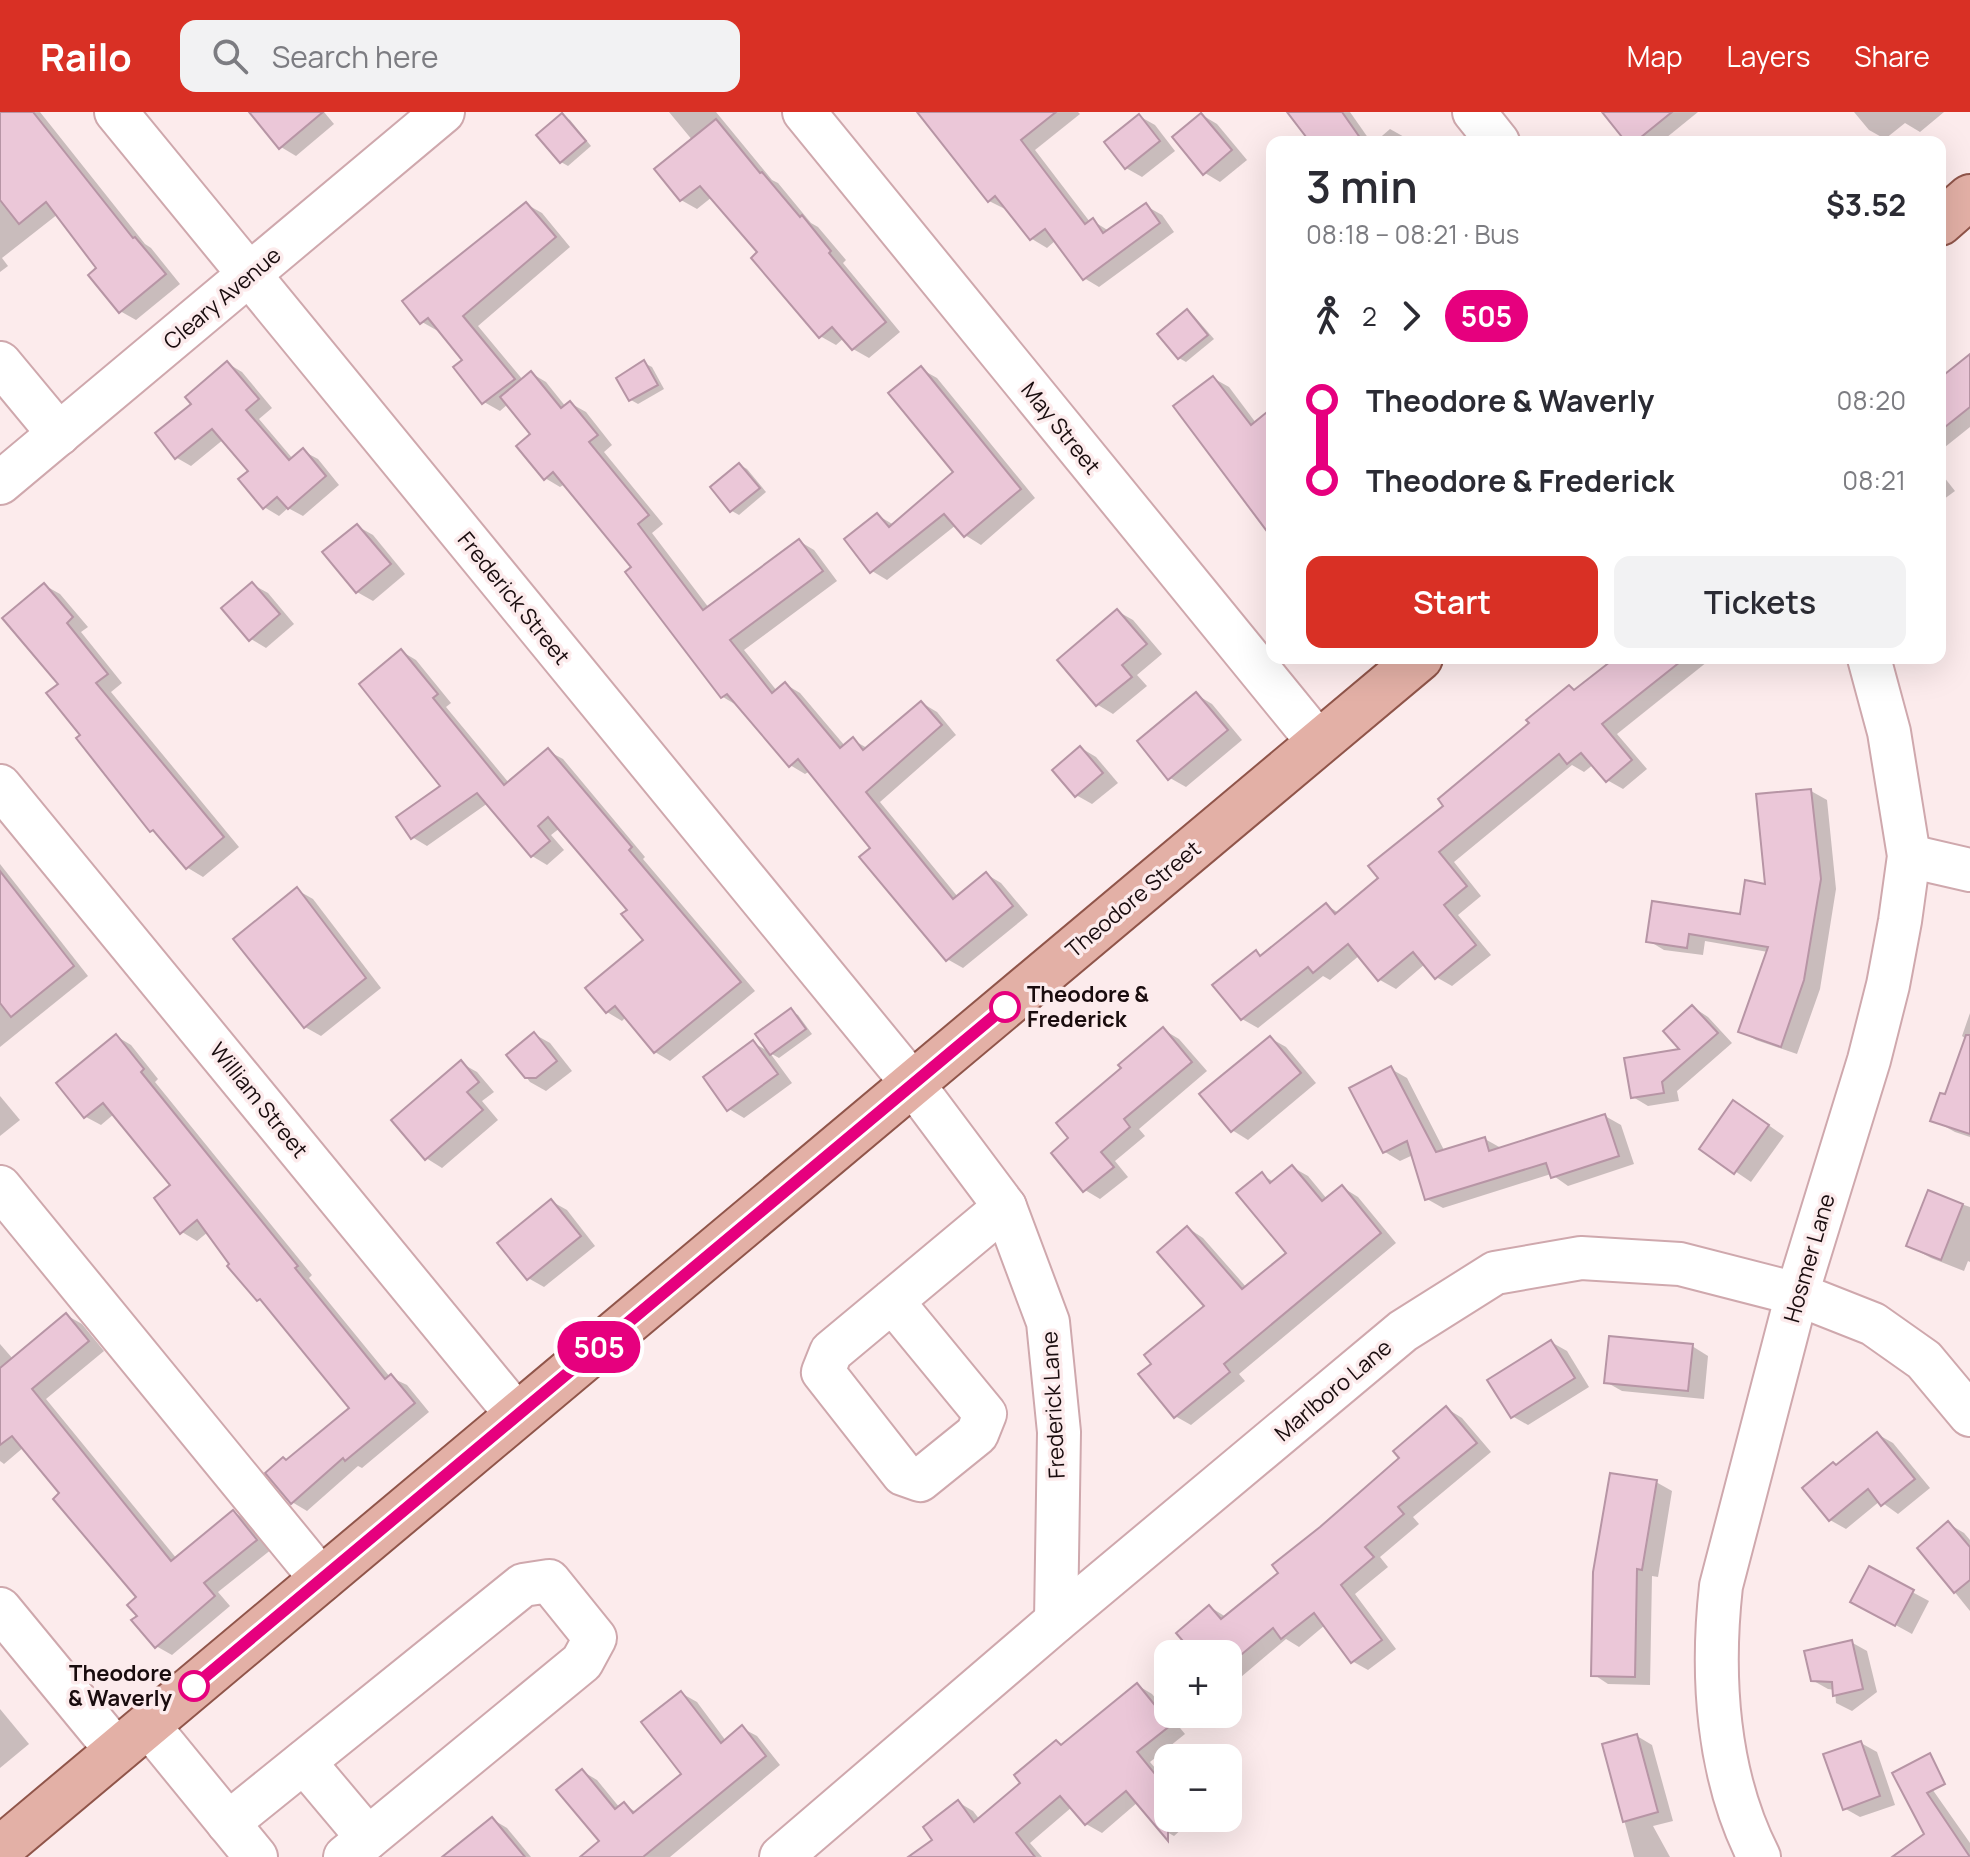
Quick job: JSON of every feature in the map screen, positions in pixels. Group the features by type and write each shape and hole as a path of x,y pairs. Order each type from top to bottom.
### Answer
{"main road":[{"path":"1946,218 1970,197"},
{"name":"Theodore Street","path":"0,1849 1413,664"}],"street":[{"name":"Frederick Street","path":"116,112 913,1084"},
{"name":"Cleary Avenue","path":"0,483 443,112"},
{"name":"May Street","path":"804,112 1319,743"},
{"path":"1474,112 1493,136"},
{"path":"0,363 59,434"},
{"name":"Hosmer Lane","path":"1759,1857 1739,1810 1728,1763 1716,1677 1716,1634 1721,1586 1797,1294 1881,1015 1900,921 1909,856 1889,732 1871,664"},
{"name":"William Street","path":"0,786 517,1415"},
{"path":"1909,856 1970,870"},
{"name":"Frederick Lane","path":"913,1084 1005,1207 1048,1322 1059,1432 1056,1621"},
{"path":"0,1187 322,1580"},
{"path":"892,1301 1005,1207"},
{"name":"Marlboro Lane","path":"781,1857 1056,1621 1403,1331 1495,1273 1581,1258 1652,1262 1680,1264 1797,1294 1873,1324 1924,1360 1970,1415"},
{"path":"228,1823 523,1585 549,1581 595,1638 582,1662 356,1848 304,1762"},
{"path":"0,1609 132,1738 228,1823 256,1857"}],"building":[{"path":"0,112 33,112 133,238 166,274 119,313 88,275 96,268 46,202 19,224 0,200"},
{"path":"249,112 323,112 279,149"},
{"path":"917,112 1056,112 1021,140 1085,224 1093,218 1103,233 1146,203 1160,223 1083,280 1045,229 1030,240 995,196 988,202"},
{"path":"1287,112 1342,112 1359,136 1305,136"},
{"path":"1602,112 1672,112 1642,136 1621,136"},
{"path":"562,113 586,141 560,163 536,135"},
{"path":"1201,113 1232,150 1203,175 1172,137"},
{"path":"1139,114 1160,141 1125,169 1104,142"},
{"path":"716,119 760,173 800,217 802,215 886,322 852,350 832,327 819,338 751,258 757,252 700,186 680,201 654,169"},
{"path":"526,202 556,237 463,316 515,379 482,404 453,367 462,360 428,318 420,324 402,301"},
{"path":"1187,309 1208,335 1178,359 1157,334"},
{"path":"1970,354 1970,407 1946,426 1946,373"},
{"path":"644,360 658,385 629,401 616,378"},
{"path":"227,361 259,399 246,410 289,460 303,448 326,476 288,509 277,497 263,509 238,479 248,471 212,429 175,459 155,433 191,404 185,397"},
{"path":"921,366 1021,489 964,537 944,514 870,573 844,539 877,513 889,527 953,472 888,393"},
{"path":"531,371 561,408 570,401 598,435 589,442 649,515 638,524 703,610 799,539 823,571 730,640 772,693 785,682 840,748 853,737 863,750 921,701 942,725 866,792 953,899 986,872 1013,906 946,961 859,857 870,848 798,759 789,767 727,694 721,698 625,572 631,567 553,472 544,480 516,446 530,434 500,397"},
{"path":"1213,376 1251,425 1266,413 1266,530 1173,406"},
{"path":"739,463 760,488 730,512 710,487"},
{"path":"357,524 391,564 356,593 322,552"},
{"path":"252,582 280,614 249,641 221,608"},
{"path":"44,583 73,617 67,623 108,674 96,683 224,837 186,869 153,830 150,832 76,738 80,735 46,693 58,684 2,618"},
{"path":"1117,609 1147,644 1122,665 1132,677 1096,706 1057,660"},
{"path":"401,649 438,694 433,698 504,785 548,748 632,847 629,850 741,982 654,1053 615,1006 606,1013 585,988 643,940 621,914 627,910 548,817 538,826 550,841 531,857 477,793 411,839 396,817 440,786 359,684"},
{"path":"1607,664 1677,664 1602,724 1632,760 1606,782 1581,753 1567,764 1559,754 1439,852 1467,886 1444,905 1476,945 1435,979 1413,952 1378,981 1348,944 1313,973 1308,967 1241,1020 1212,985 1256,950 1260,956 1326,903 1335,914 1378,878 1368,866 1443,806 1438,799 1529,723 1526,720 1569,685 1574,690"},
{"path":"1196,692 1228,730 1168,780 1137,741"},
{"path":"1080,746 1103,773 1075,797 1052,770"},
{"path":"1811,789 1821,879 1804,980 1781,1047 1738,1032 1768,947 1689,934 1687,948 1646,942 1652,901 1740,914 1745,880 1765,884 1756,794"},
{"path":"0,871 74,966 11,1017 0,1003"},
{"path":"297,887 366,978 304,1028 233,939"},
{"path":"1692,1005 1718,1033 1662,1082 1664,1093 1631,1098 1624,1058 1679,1049 1663,1031"},
{"path":"791,1008 806,1029 770,1055 755,1034"},
{"path":"1163,1027 1192,1062 1124,1119 1130,1127 1101,1152 1114,1167 1083,1192 1051,1153 1068,1138 1056,1123 1121,1068 1118,1065"},
{"path":"534,1032 557,1061 536,1078 525,1078 506,1055"},
{"path":"116,1034 144,1069 141,1072 298,1266 295,1268 385,1379 391,1374 415,1403 345,1461 343,1458 291,1504 265,1473 283,1457 286,1460 349,1408 260,1299 257,1301 227,1266 229,1264 197,1220 180,1234 154,1198 170,1185 103,1103 84,1118 56,1083"},
{"path":"1966,1035 1970,1035 1970,1134 1930,1121 1940,1093 1945,1094"},
{"path":"1270,1036 1301,1073 1231,1132 1199,1094"},
{"path":"753,1040 778,1074 727,1111 703,1077"},
{"path":"461,1060 479,1082 467,1092 483,1110 425,1160 391,1120"},
{"path":"1391,1066 1436,1152 1485,1137 1489,1151 1605,1114 1619,1156 1551,1178 1546,1163 1425,1200 1407,1141 1383,1153 1349,1088"},
{"path":"1733,1100 1769,1125 1734,1174 1699,1149"},
{"path":"1292,1165 1322,1201 1342,1185 1381,1233 1224,1364 1230,1372 1174,1418 1138,1374 1151,1364 1144,1355 1204,1306 1157,1252 1187,1226 1242,1289 1286,1253 1236,1193 1262,1172 1270,1183"},
{"path":"1928,1190 1963,1204 1941,1260 1906,1246"},
{"path":"551,1199 581,1236 527,1280 497,1243"},
{"path":"66,1313 89,1341 32,1389 171,1561 233,1510 257,1540 204,1583 215,1596 155,1648 131,1620 137,1616 127,1605 136,1597 53,1499 59,1493 12,1436 0,1445 0,1368"},
{"path":"1609,1336 1693,1344 1688,1391 1604,1383"},
{"path":"1551,1340 1575,1378 1511,1418 1487,1380"},
{"path":"1446,1406 1477,1443 1398,1507 1404,1514 1365,1547 1374,1557 1341,1585 1382,1640 1351,1663 1314,1613 1281,1639 1273,1628 1242,1654 1242,1640 1182,1640 1176,1633 1209,1605 1221,1619 1278,1573 1272,1565 1399,1458 1393,1451"},
{"path":"1877,1432 1915,1479 1881,1506 1868,1489 1829,1521 1802,1488"},
{"path":"1610,1473 1657,1480 1642,1570 1637,1569 1635,1677 1591,1676 1593,1572"},
{"path":"1948,1521 1970,1547 1970,1580 1954,1593 1917,1548"},
{"path":"1869,1566 1914,1590 1895,1626 1850,1602"},
{"path":"1852,1640 1863,1689 1833,1696 1832,1682 1811,1681 1804,1651"},
{"path":"1137,1683 1154,1704 1154,1728 1167,1728 1137,1752 1154,1773 1154,1824 1126,1791 1085,1825 1060,1796 1016,1833 1035,1857 908,1857 932,1840 923,1827 958,1800 974,1822 1020,1783 1014,1775 1056,1740 1061,1745"},
{"path":"681,1691 721,1743 742,1725 766,1756 643,1857 580,1857 599,1841 556,1790 582,1769 615,1809 624,1802 633,1813 681,1774 641,1722"},
{"path":"1637,1734 1658,1812 1623,1822 1602,1744"},
{"path":"1861,1741 1880,1796 1843,1810 1823,1754"},
{"path":"1930,1753 1945,1784 1927,1793 1970,1857 1892,1857 1924,1834 1892,1773"},
{"path":"492,1817 525,1857 442,1857"}],"bus line":[{"name":"505","path":"194,1686 1005,1007"}],"place":[{"name":"Theodore & Frederick","path":"1005,1007"},
{"name":"Theodore & Waverly","path":"194,1686"}]}
